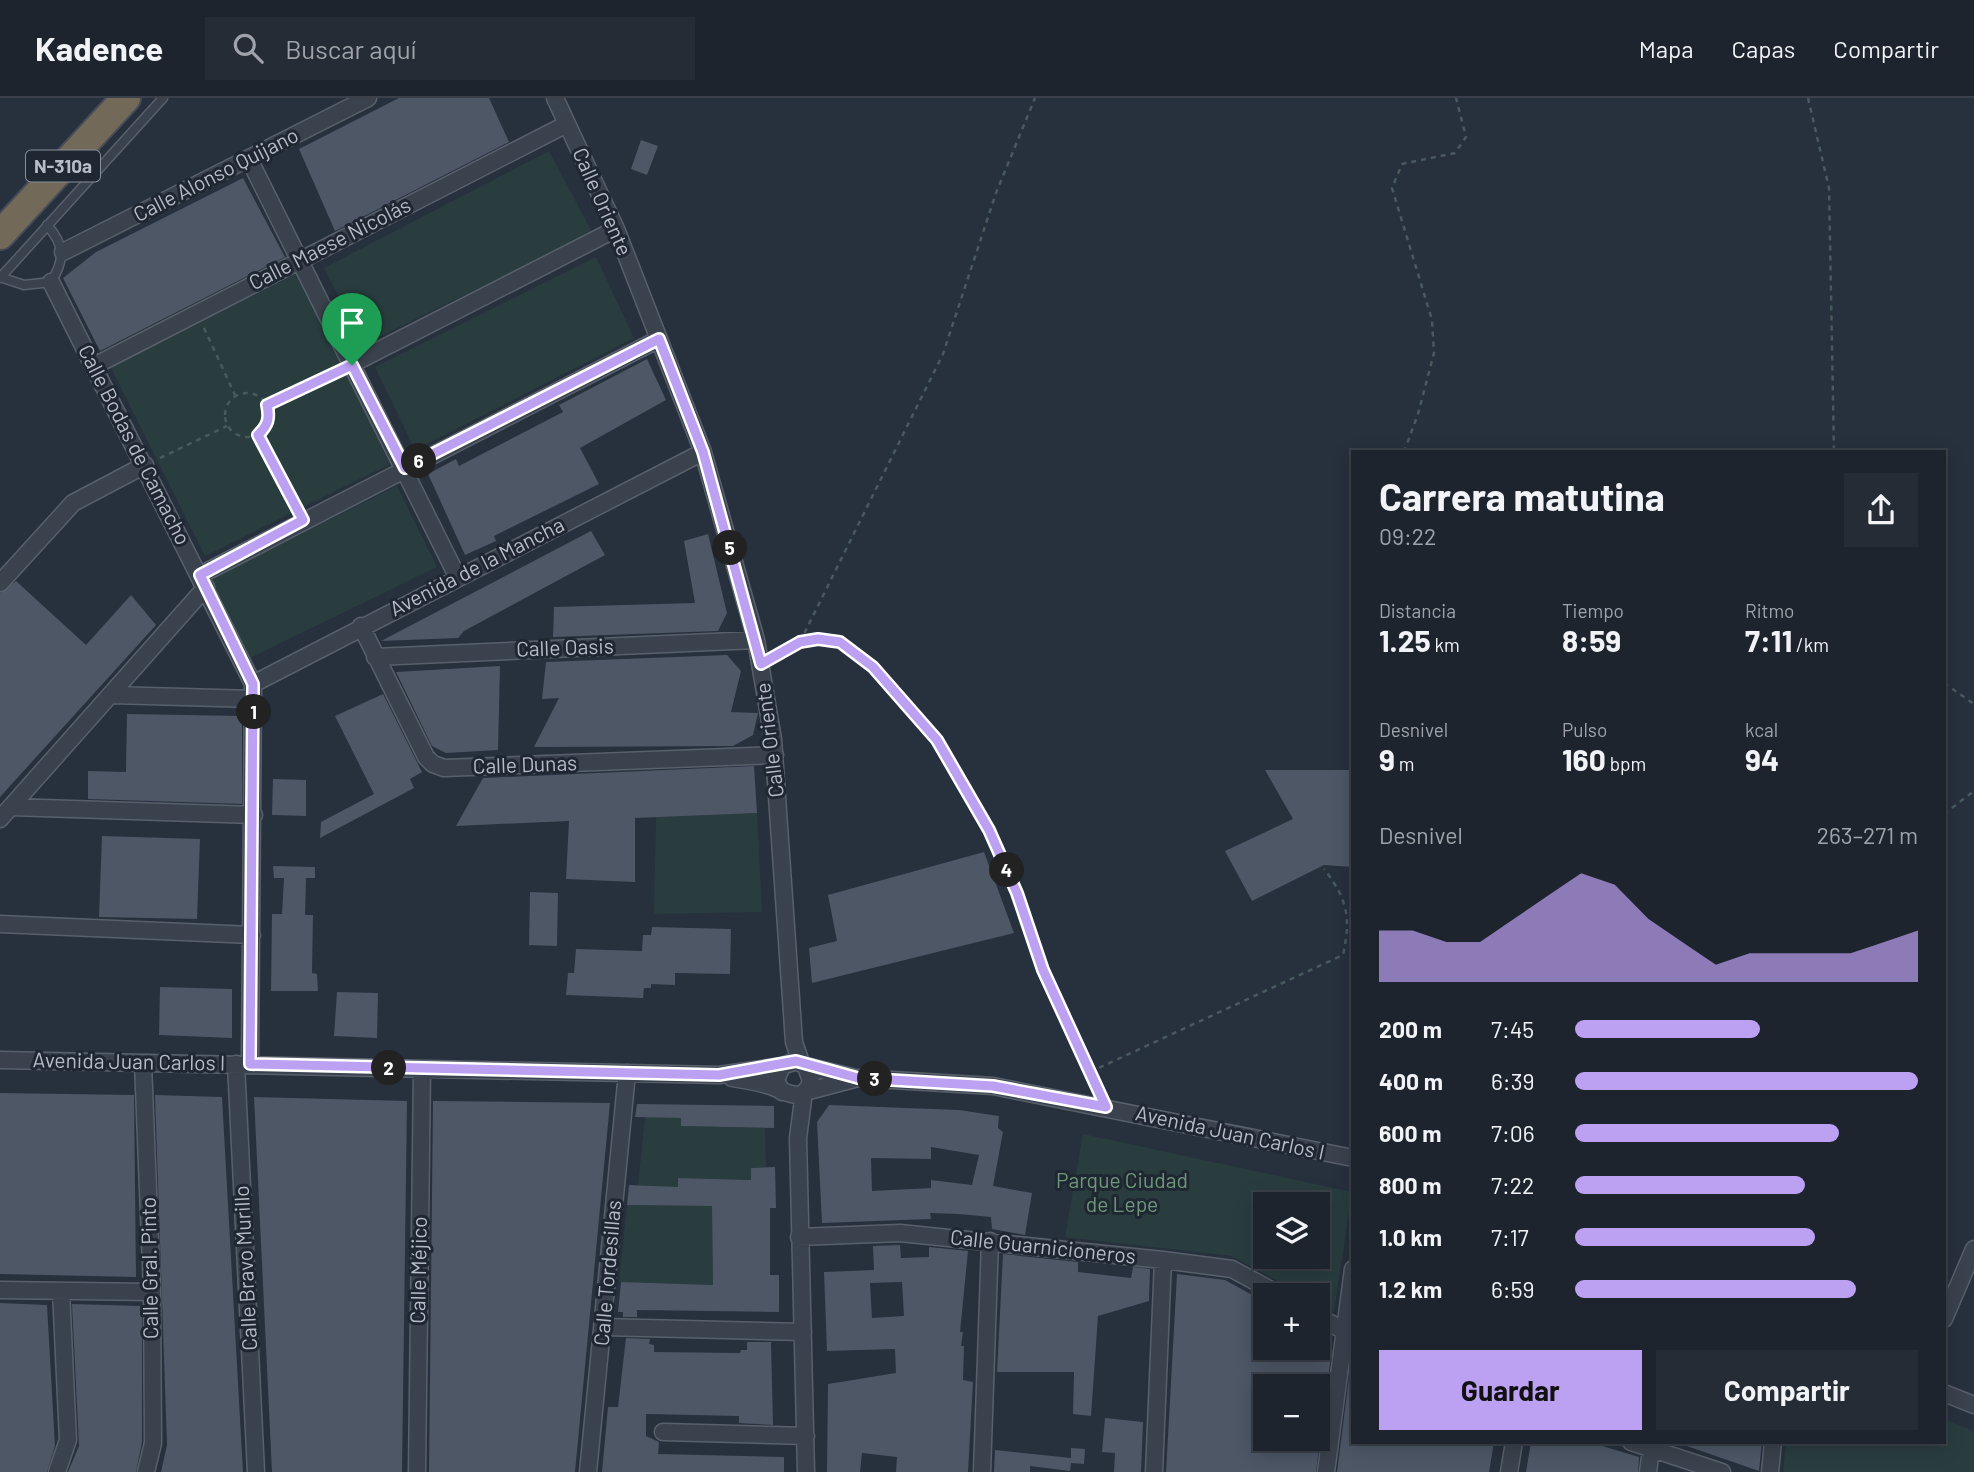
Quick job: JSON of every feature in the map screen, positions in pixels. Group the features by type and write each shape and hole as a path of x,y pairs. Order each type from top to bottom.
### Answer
{"highway":[{"name":"N-310a","path":"0,234 126,98"}],"street":[{"name":"Calle Alonso Quijano","path":"63,252 368,98"},
{"name":"Calle Oriente","path":"555,98 616,229 703,452 756,640 775,755 794,1042"},
{"name":"Calle Maese Nicolás","path":"94,366 567,124"},
{"path":"249,159 458,578"},
{"path":"352,365 616,229"},
{"name":"Calle Bodas de Camacho","path":"51,282 203,581 254,692"},
{"path":"6,813 113,695 203,581 303,520 659,339"},
{"name":"Avenida de la Mancha","path":"254,692 361,626 703,452"},
{"path":"0,583 73,503 145,465"},
{"name":"Calle Dunas","path":"361,626 426,757 433,764 444,768 775,755"},
{"name":"Calle Oasis","path":"375,657 756,640"},
{"path":"113,695 254,692 252,935 243,1064"},
{"path":"6,813 254,815"},
{"path":"0,924 252,935"},
{"path":"794,1042 811,1076 805,1092 798,1138 806,1472"},
{"path":"794,1042 776,1080 783,1092 798,1138"},
{"name":"Avenida Juan Carlos I","path":"0,1060 719,1075"},
{"path":"719,1075 782,1065 791,1061 858,1078"},
{"name":"Calle Gral. Pinto","path":"144,1063 152,1292 153,1443 146,1472"},
{"name":"Calle Bravo Murillo","path":"243,1064 256,1472"},
{"name":"Calle Méjico","path":"417,1472 422,1069"},
{"name":"Calle Tordesillas","path":"589,1472 627,1073"},
{"path":"719,1075 772,1086 792,1096 858,1078"},
{"name":"Avenida Juan Carlos I","path":"858,1078 993,1086 1351,1158"},
{"name":"Calle Guarnicioneros","path":"799,1237 900,1233 990,1241 1233,1269 1258,1283"},
{"path":"982,1472 990,1241"},
{"path":"1946,1314 1974,1250"},
{"path":"1154,1472 1163,1260"},
{"path":"0,1290 152,1292"},
{"path":"1325,1472 1346,1343 1351,1290"},
{"path":"57,1472 68,1440 61,1291"},
{"path":"603,1327 803,1332"},
{"path":"1330,1328 1346,1343"},
{"path":"1946,1394 1974,1405"},
{"path":"663,1432 806,1436"},
{"path":"1509,1472 1514,1444"},
{"path":"1770,1472 1773,1444"},
{"path":"1648,1472 1651,1446 1722,1472"}],"lane":[{"path":"47,225 56,235 63,252 62,266 51,282 24,285 0,277 47,225 163,98"}],"path":[{"path":"800,642 943,354 996,193 1035,98"},
{"path":"1405,450 1418,414 1434,353 1432,320 1392,188 1402,164 1455,153 1466,137 1456,98"},
{"path":"1808,98 1829,188 1834,450"},
{"path":"197,312 235,396"},
{"path":"267,405 352,365"},
{"path":"247,393 259,396 267,405 270,416 266,427 258,435 247,438 235,435 227,426 224,415 235,396 247,393"},
{"path":"145,465 227,426"},
{"path":"258,435 303,520"},
{"path":"761,664 800,642 830,640 845,646 873,667 937,740 989,830 1017,893 1043,970 1106,1107"},
{"path":"1946,684 1974,704"},
{"path":"1946,812 1974,791"},
{"path":"1090,1072 1343,955 1350,923 1336,885 1324,869"}],"green space":[{"path":"549,151 592,232 363,345 324,268"},
{"path":"596,257 634,338 415,450 375,367"},
{"path":"298,273 390,464 205,556 110,366"},
{"path":"397,486 437,567 250,658 211,579"},
{"path":"757,813 762,912 654,914 656,817"},
{"path":"645,1117 681,1118 681,1126 765,1128 766,1167 752,1168 751,1180 678,1178 678,1196 654,1186 638,1185"},
{"name":"Parque Ciudad de Lepe","path":"1083,1134 1351,1192 1334,1312 1330,1310 1330,1283 1281,1283 1256,1269 1330,1269 1330,1192 1253,1192 1253,1268 1232,1256 1065,1237"},
{"path":"627,1205 712,1206 713,1285 619,1282"},
{"path":"1946,1420 1974,1431 1974,1472 1783,1472 1786,1444 1946,1444"}],"building":[{"path":"399,98 489,98 509,142 335,231 299,149"},
{"path":"641,140 658,146 647,175 631,169"},
{"path":"243,178 285,257 100,351 63,278 96,252"},
{"path":"647,359 666,400 580,448 599,484 494,536 496,541 465,555 428,474 456,459 459,466 563,412 559,405"},
{"path":"591,531 605,555 464,631 458,638 381,641"},
{"path":"708,534 727,613 718,631 553,637 554,607 695,603 684,541"},
{"path":"16,581 86,645 131,595 156,625 0,797 0,593"},
{"path":"727,655 741,671 731,712 758,713 753,735 733,746 534,747 559,698 542,699 546,662"},
{"path":"500,666 498,750 446,753 432,746 396,672"},
{"path":"383,694 422,772 410,779 414,788 320,838 321,822 374,794 335,716"},
{"path":"127,714 242,716 242,804 88,799 88,771 126,772"},
{"path":"754,766 757,813 635,818 635,882 566,879 569,821 456,826 483,778"},
{"path":"1265,770 1351,770 1351,867 1324,865 1252,901 1225,851 1293,819"},
{"path":"273,779 306,780 306,816 272,815"},
{"path":"102,836 200,839 197,919 99,917"},
{"path":"984,852 1014,933 812,983 809,948 837,941 828,895"},
{"path":"273,866 315,867 315,878 306,878 305,915 313,915 312,973 317,974 318,991 271,991 272,914 282,914 284,878 274,878"},
{"path":"530,892 558,893 557,946 529,945"},
{"path":"652,927 731,929 730,974 675,973 675,985 651,984 651,988 644,988 643,998 566,995 568,973 574,973 576,949 642,951 643,935 651,935"},
{"path":"160,987 232,989 232,1038 159,1035"},
{"path":"337,992 378,993 377,1038 334,1036"},
{"path":"0,1093 134,1095 136,1277 0,1274"},
{"path":"155,1095 222,1097 243,1472 161,1472 167,1445"},
{"path":"254,1097 407,1101 402,1472 272,1472"},
{"path":"433,1101 610,1103 575,1472 429,1472"},
{"path":"637,1104 774,1106 774,1128 681,1126 681,1118 635,1117"},
{"path":"829,1105 959,1110 999,1116 998,1128 1003,1132 993,1186 1032,1193 1025,1235 992,1229 991,1217 959,1214 930,1213 931,1219 822,1223 817,1122","holes":["931,1147 979,1155 972,1185 931,1180 931,1188 872,1191 871,1158 931,1159"]},
{"path":"775,1167 776,1208 770,1208 770,1275 779,1275 779,1312 637,1310 637,1317 623,1317 623,1312 618,1312 621,1282 713,1285 712,1206 627,1205 629,1185 678,1187 678,1178 751,1180 751,1168"},
{"path":"900,1245 901,1258 929,1257 929,1247 968,1251 960,1332 963,1332 961,1346 964,1346 963,1380 973,1382 968,1472 896,1472 897,1457 862,1453 860,1472 827,1472 828,1384 896,1373 895,1349 827,1351 824,1272 874,1270 873,1246","holes":["902,1282 904,1316 872,1318 870,1283"]},
{"path":"1003,1254 1078,1262 1078,1272 1131,1278 1133,1267 1150,1269 1149,1301 1098,1316 1091,1416 1073,1414 1074,1372 997,1372"},
{"path":"1177,1274 1225,1280 1253,1295 1253,1360 1330,1360 1330,1352 1331,1355 1329,1374 1253,1374 1253,1451 1319,1451 1316,1472 1166,1472"},
{"path":"0,1303 47,1305 55,1446 47,1472 0,1472"},
{"path":"72,1304 142,1306 142,1442 136,1472 68,1472 79,1446"},
{"path":"626,1338 650,1339 649,1344 654,1345 654,1352 740,1353 741,1350 747,1350 747,1342 771,1342 773,1425 739,1423 739,1416 646,1414 646,1436 659,1442 658,1454 784,1457 784,1472 602,1472 608,1407 618,1407"},
{"path":"1351,1362 1351,1444 1494,1444 1489,1472 1337,1472"},
{"path":"1105,1418 1143,1422 1141,1472 1114,1472 1115,1453 1102,1452"},
{"path":"1531,1444 1596,1444 1639,1457 1638,1472 1526,1472"},
{"path":"1681,1444 1762,1444 1759,1471"},
{"path":"1071,1448 1085,1449 1084,1464 1071,1463 1070,1471 1030,1466 1030,1472 994,1472 995,1450 1071,1458"}],"route":[{"path":"659,339 703,452 761,664 800,642 818,639 840,642 873,667 937,740 989,830 1017,893 1043,970 1106,1107 993,1086 950,1081 858,1078 806,1066 796,1061 782,1066 719,1075 250,1064 253,684 200,575 303,520 258,435 266,427 270,416 267,405 352,365 405,468 659,339"}]}
